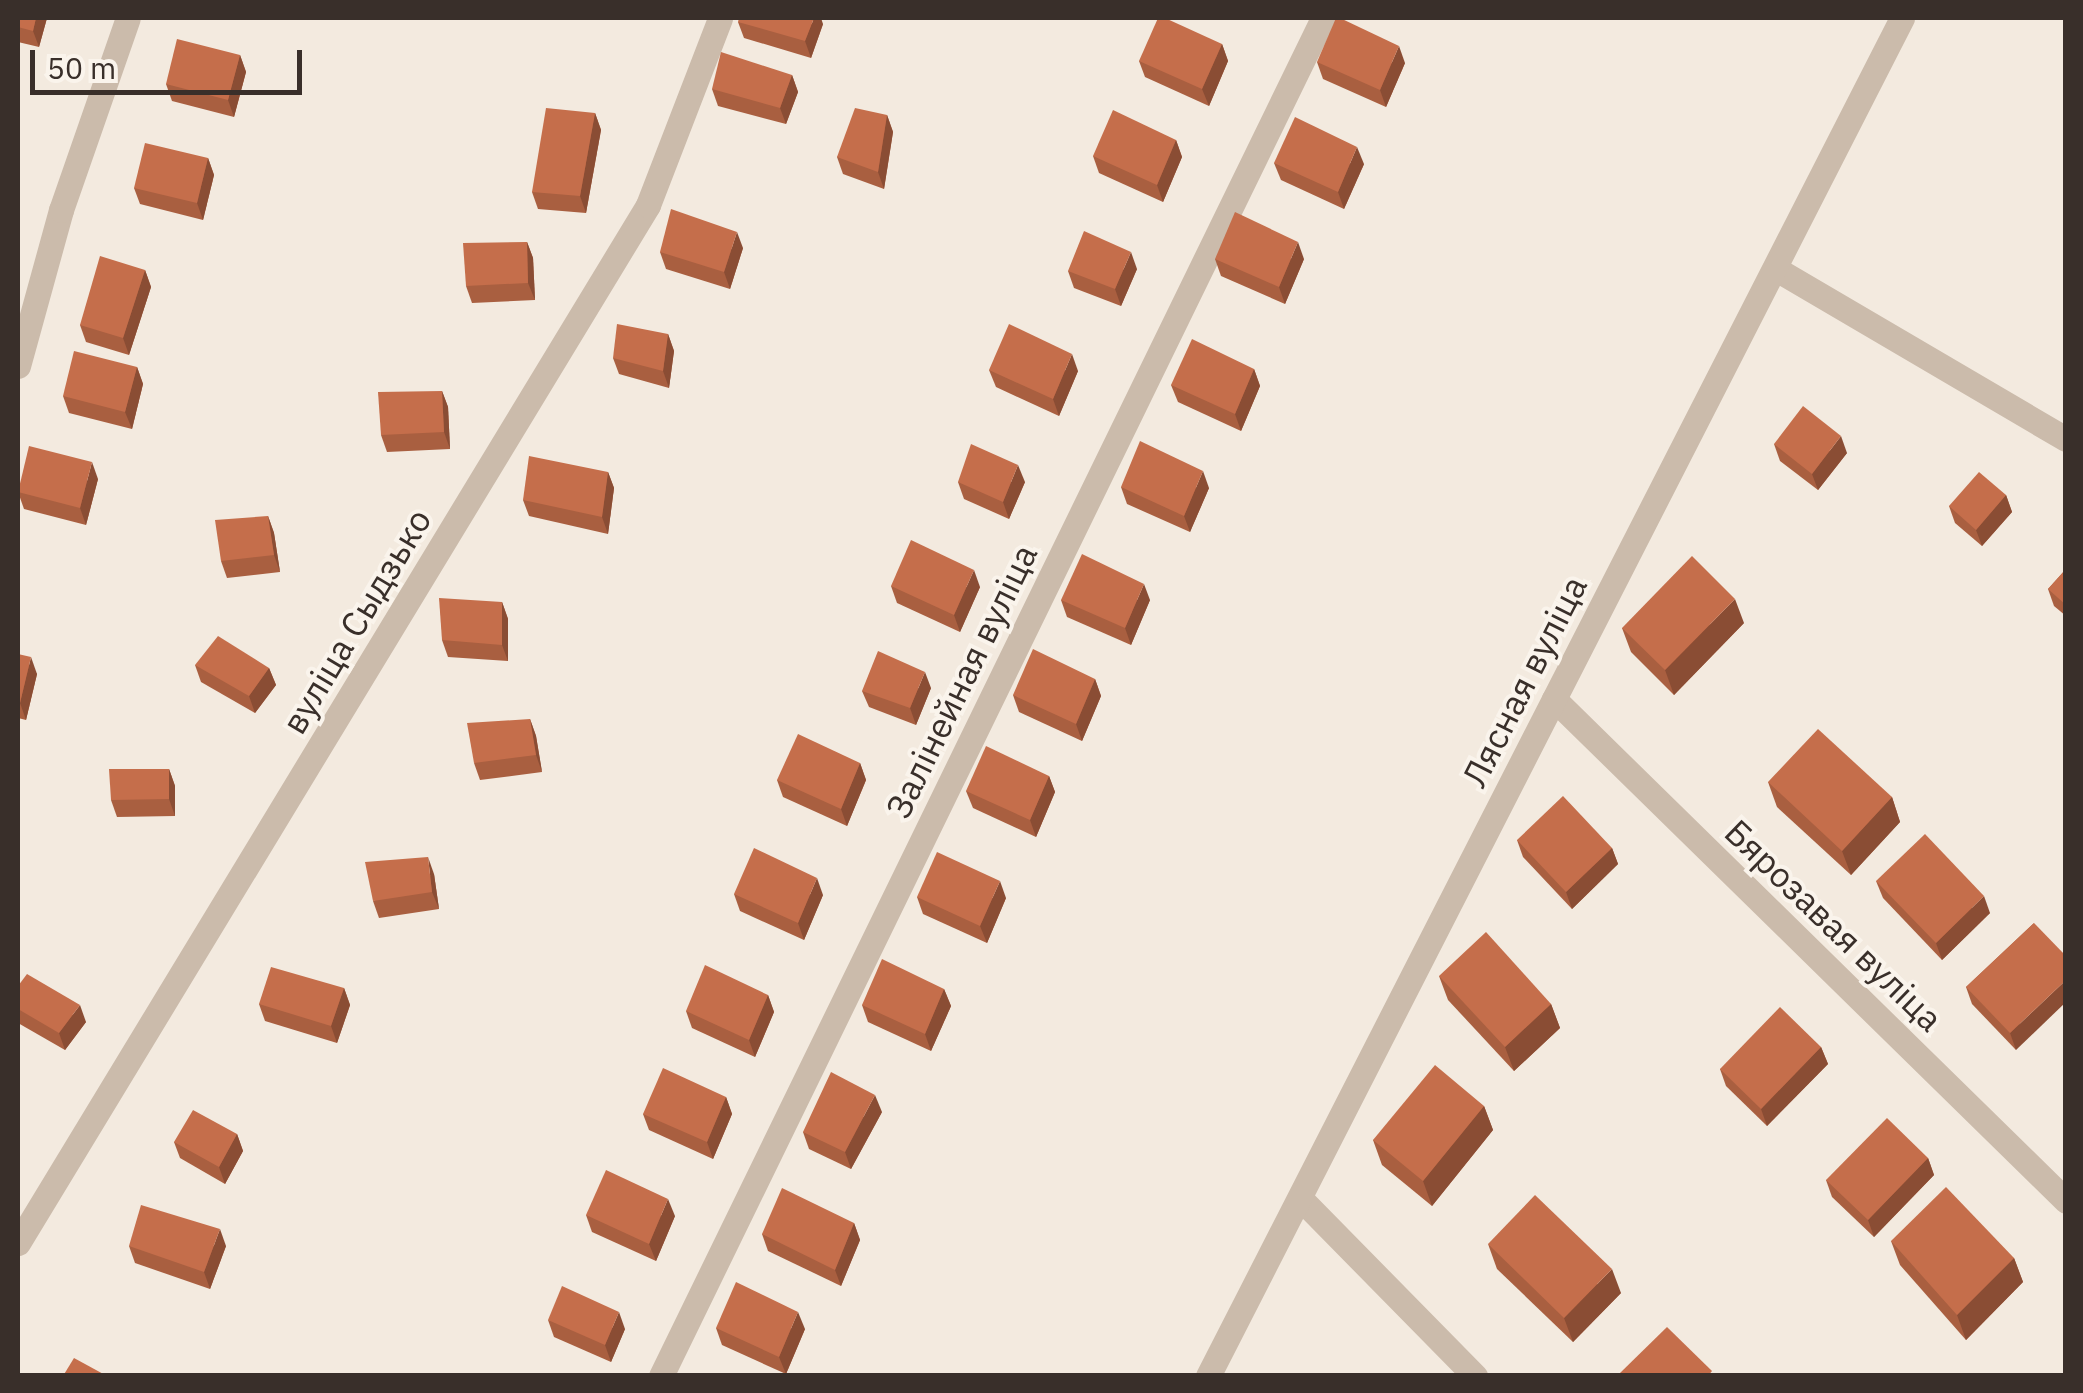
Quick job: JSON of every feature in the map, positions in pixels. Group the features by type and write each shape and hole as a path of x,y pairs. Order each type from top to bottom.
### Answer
{"street":[{"path":"18,366 61,210 128,18"},
{"name":"вуліца Сыдзько","path":"18,1242 648,204 720,18"},
{"name":"Залінейная вуліца","path":"661,1376 1324,18"},
{"name":"Лясная вуліца","path":"1208,1376 1902,18"},
{"path":"1776,270 2066,439"},
{"name":"Бярозавая вуліца","path":"1554,699 2066,1201"},
{"path":"1300,1198 1475,1376"}],"building":[{"path":"18,18 36,18 33,31 18,27"},
{"path":"739,18 814,18 805,41 738,22"},
{"path":"1158,18 1222,44 1202,89 1139,61"},
{"path":"1336,18 1399,46 1380,90 1317,62"},
{"path":"177,39 240,55 228,100 166,84"},
{"path":"721,52 792,75 780,108 712,89"},
{"path":"546,108 595,113 580,196 532,192"},
{"path":"855,108 887,115 878,172 837,157"},
{"path":"1113,110 1176,140 1157,185 1093,156"},
{"path":"1295,117 1357,147 1338,192 1274,163"},
{"path":"145,143 208,158 197,203 134,188"},
{"path":"671,209 737,232 724,272 660,252"},
{"path":"1235,212 1298,242 1279,287 1215,259"},
{"path":"1084,231 1131,252 1115,289 1068,271"},
{"path":"527,242 528,283 466,286 463,243"},
{"path":"100,256 145,270 123,338 80,325"},
{"path":"617,324 668,334 663,371 613,358"},
{"path":"1009,324 1072,354 1053,399 989,370"},
{"path":"1192,339 1254,369 1235,414 1171,385"},
{"path":"74,351 137,367 125,412 63,396"},
{"path":"442,391 444,432 381,435 378,392"},
{"path":"1803,406 1841,436 1812,474 1774,444"},
{"path":"1140,441 1203,471 1184,516 1121,487"},
{"path":"971,444 1018,465 1003,502 958,482"},
{"path":"29,446 92,462 80,508 18,492"},
{"path":"529,456 608,472 602,517 523,500"},
{"path":"1979,472 2006,495 1976,530 1949,506"},
{"path":"268,516 274,555 221,561 215,520"},
{"path":"911,540 974,570 954,615 891,586"},
{"path":"1082,554 1144,584 1125,628 1061,600"},
{"path":"1692,556 1735,599 1665,670 1622,628"},
{"path":"2066,569 2066,605 2048,589"},
{"path":"439,598 502,602 502,645 442,640"},
{"path":"218,636 269,668 249,696 195,665"},
{"path":"1033,649 1095,679 1076,724 1013,695"},
{"path":"878,651 925,672 910,708 862,691"},
{"path":"18,654 31,657 20,703 18,702"},
{"path":"530,719 536,755 474,763 467,723"},
{"path":"1818,729 1892,797 1842,851 1768,782"},
{"path":"798,734 860,763 841,809 777,780"},
{"path":"986,746 1049,776 1030,820 966,791"},
{"path":"109,769 169,769 169,799 111,800"},
{"path":"1563,796 1612,848 1566,892 1517,840"},
{"path":"1925,834 1984,896 1936,943 1876,881"},
{"path":"754,848 817,878 798,923 734,894"},
{"path":"937,852 1000,881 980,926 917,897"},
{"path":"428,857 432,892 373,901 365,862"},
{"path":"2034,923 2066,956 2066,980 2010,1033 1966,987"},
{"path":"1486,932 1551,1004 1505,1047 1439,976"},
{"path":"882,959 944,989 925,1034 862,1005"},
{"path":"705,965 768,995 749,1040 686,1011"},
{"path":"271,967 344,988 331,1026 259,1004"},
{"path":"27,974 80,1005 59,1033 18,1009 18,986"},
{"path":"1780,1007 1821,1047 1761,1109 1720,1069"},
{"path":"1435,1065 1484,1106 1423,1181 1373,1140"},
{"path":"663,1068 726,1097 707,1142 643,1114"},
{"path":"831,1072 875,1095 845,1152 803,1132"},
{"path":"193,1110 237,1134 219,1167 174,1142"},
{"path":"1887,1118 1928,1158 1868,1220 1826,1180"},
{"path":"606,1170 668,1199 649,1244 586,1215"},
{"path":"1946,1187 2014,1258 1957,1315 1891,1241"},
{"path":"782,1188 854,1223 835,1270 762,1234"},
{"path":"1535,1195 1612,1269 1564,1318 1488,1244"},
{"path":"141,1205 220,1229 204,1272 129,1246"},
{"path":"736,1282 798,1312 779,1357 716,1328"},
{"path":"562,1286 619,1312 605,1345 548,1320"},
{"path":"1667,1327 1712,1371 1708,1376 1621,1376 1619,1374"},
{"path":"74,1358 107,1376 63,1376"}]}
